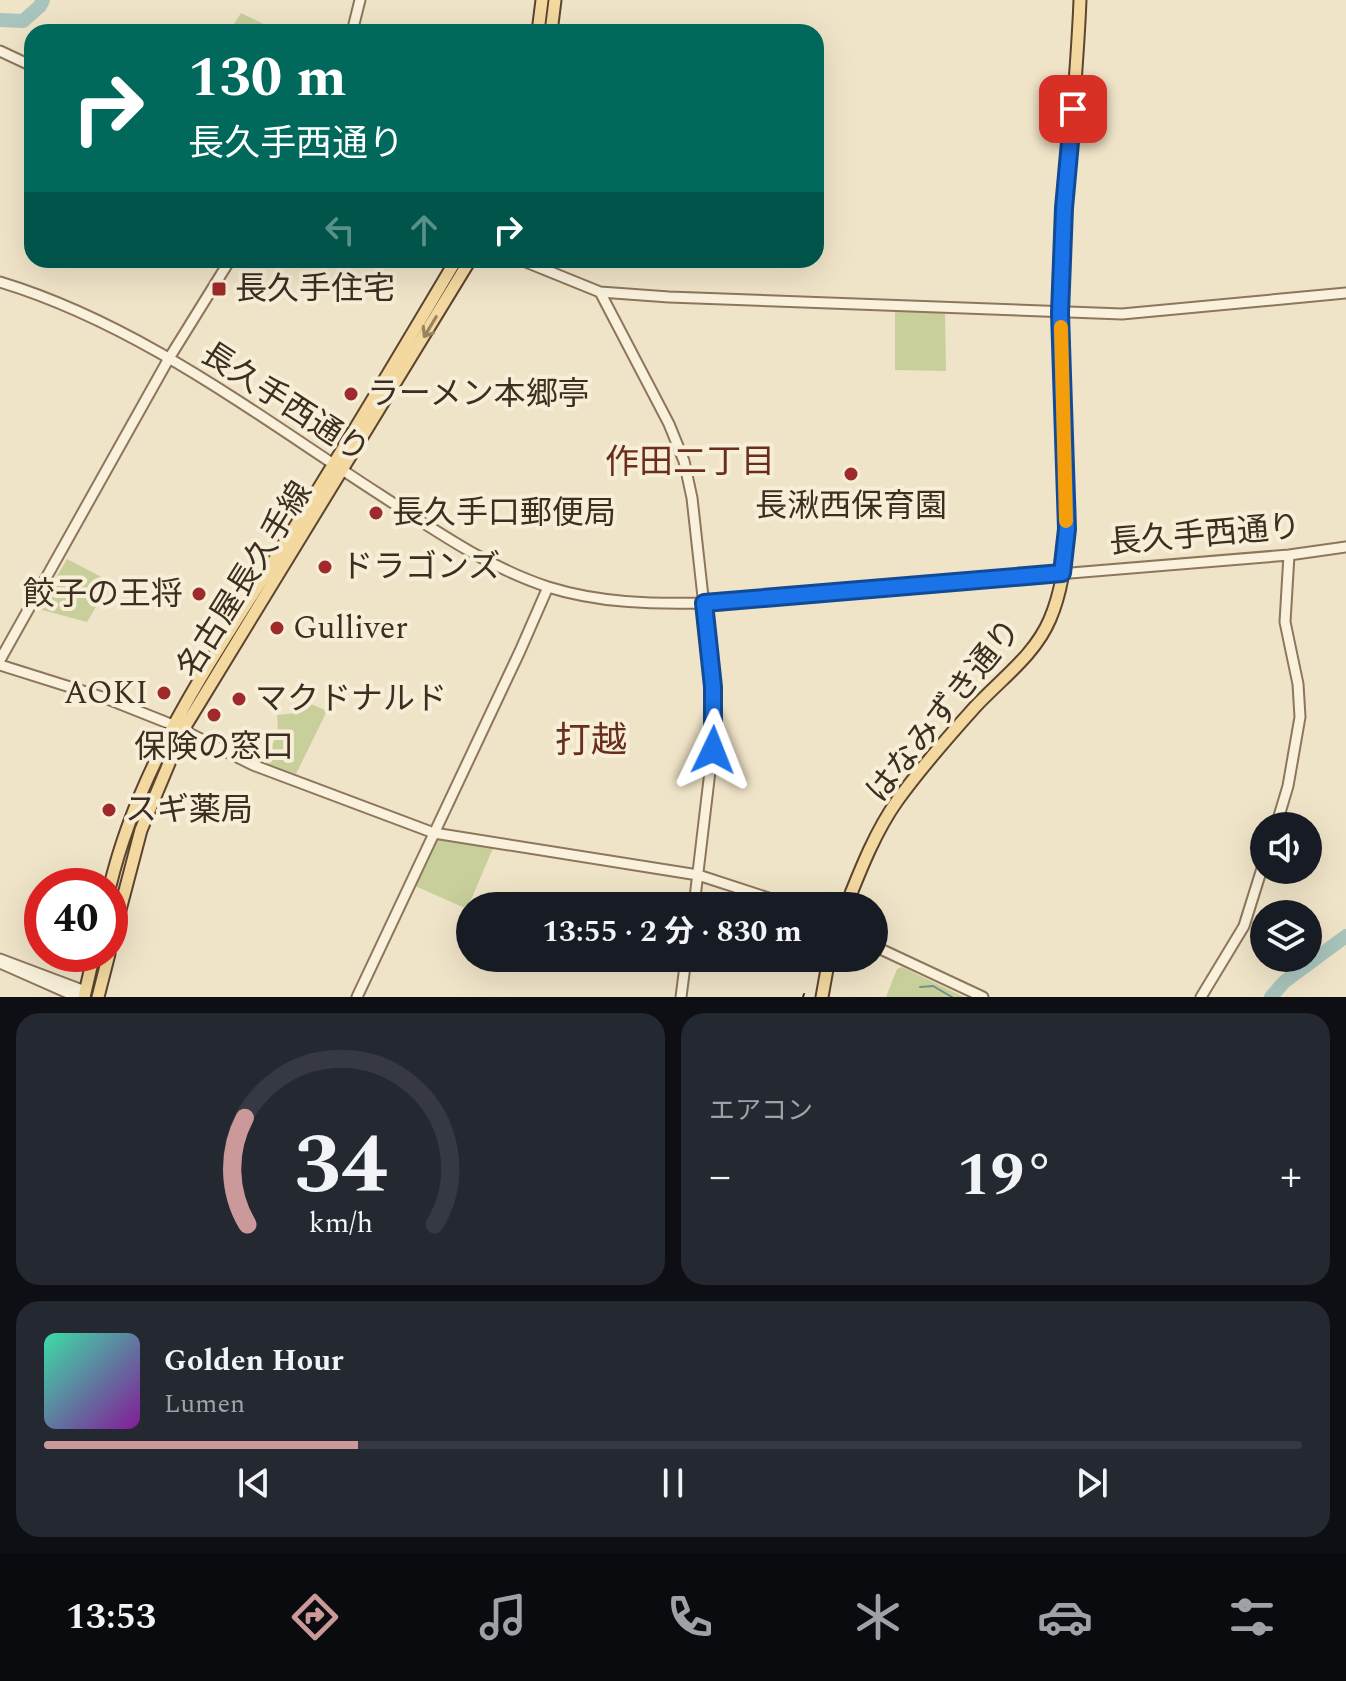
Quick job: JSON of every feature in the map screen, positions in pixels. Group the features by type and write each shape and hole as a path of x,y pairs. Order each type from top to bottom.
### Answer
{"main road":[{"path":"539,24 542,0"},
{"path":"552,24 555,0"},
{"name":"はなみずき通り","path":"852,892 895,804 975,707 1035,646 1049,621 1058,595 1067,529 1060,313 1064,208 1080,0"},
{"name":"名古屋長久手線","path":"338,468 451,268"},
{"name":"名古屋長久手線","path":"115,868 145,782 465,268"},
{"name":"名古屋長久手線","path":"128,879 141,830 178,727"},
{"path":"89,972 82,995 99,997"},
{"name":"名古屋長久手線","path":"99,997 104,972"},
{"path":"822,997 826,972"}],"street":[{"path":"354,24 360,0"},
{"path":"0,51 24,62"},
{"path":"225,268 168,360 0,662 105,698 178,727 253,765 434,833 698,875 750,892"},
{"path":"541,268 600,292 1060,313 1122,314 1346,293"},
{"name":"長久手西通り","path":"0,282 75,308 168,360 505,570 548,587 612,601 704,603 1289,555 1346,547"},
{"path":"600,292 669,424 684,461 692,498 715,729 696,892"},
{"path":"1280,812 1300,717 1298,684 1285,622 1289,555"},
{"path":"357,997 548,587"},
{"path":"1201,997 1244,926 1257,884"},
{"path":"888,953 983,997"},
{"path":"0,961 82,995"},
{"path":"681,997 684,972"}],"green space":[{"path":"241,13 264,24 234,24"},
{"path":"895,310 945,312 946,371 895,370"},
{"path":"67,559 111,582 87,622 38,609"},
{"path":"302,700 327,711 296,774 254,759 268,753 278,733 277,715 296,713"},
{"path":"436,837 494,846 474,892 456,892 456,904 413,885"},
{"path":"902,967 964,997 886,997 897,969"}],"waterway":[{"path":"0,20 23,21 43,0"},
{"path":"1271,997 1284,982 1346,936"},
{"path":"920,987 933,986 952,997"}],"slow traffic":[{"path":"1061,327 1066,521"}],"place":[{"name":"長久手住宅","path":"219,289"},
{"name":"ラーメン本郷亭","path":"351,394"},
{"name":"長湫西保育園","path":"851,474"},
{"name":"長久手口郵便局","path":"376,513"},
{"name":"ドラゴンズ","path":"325,567"},
{"name":"餃子の王将","path":"199,594"},
{"name":"Gulliver","path":"277,628"},
{"name":"AOKI","path":"164,693"},
{"name":"マクドナルド","path":"239,699"},
{"name":"保険の窓口","path":"214,715"},
{"name":"スギ薬局","path":"109,810"}],"district":[{"name":"作田二丁目","path":"690,463"},
{"name":"打越","path":"591,741"}],"route":[{"path":"713,750 713,687 704,603 1062,573 1067,529 1060,313 1064,208 1073,109"}]}
